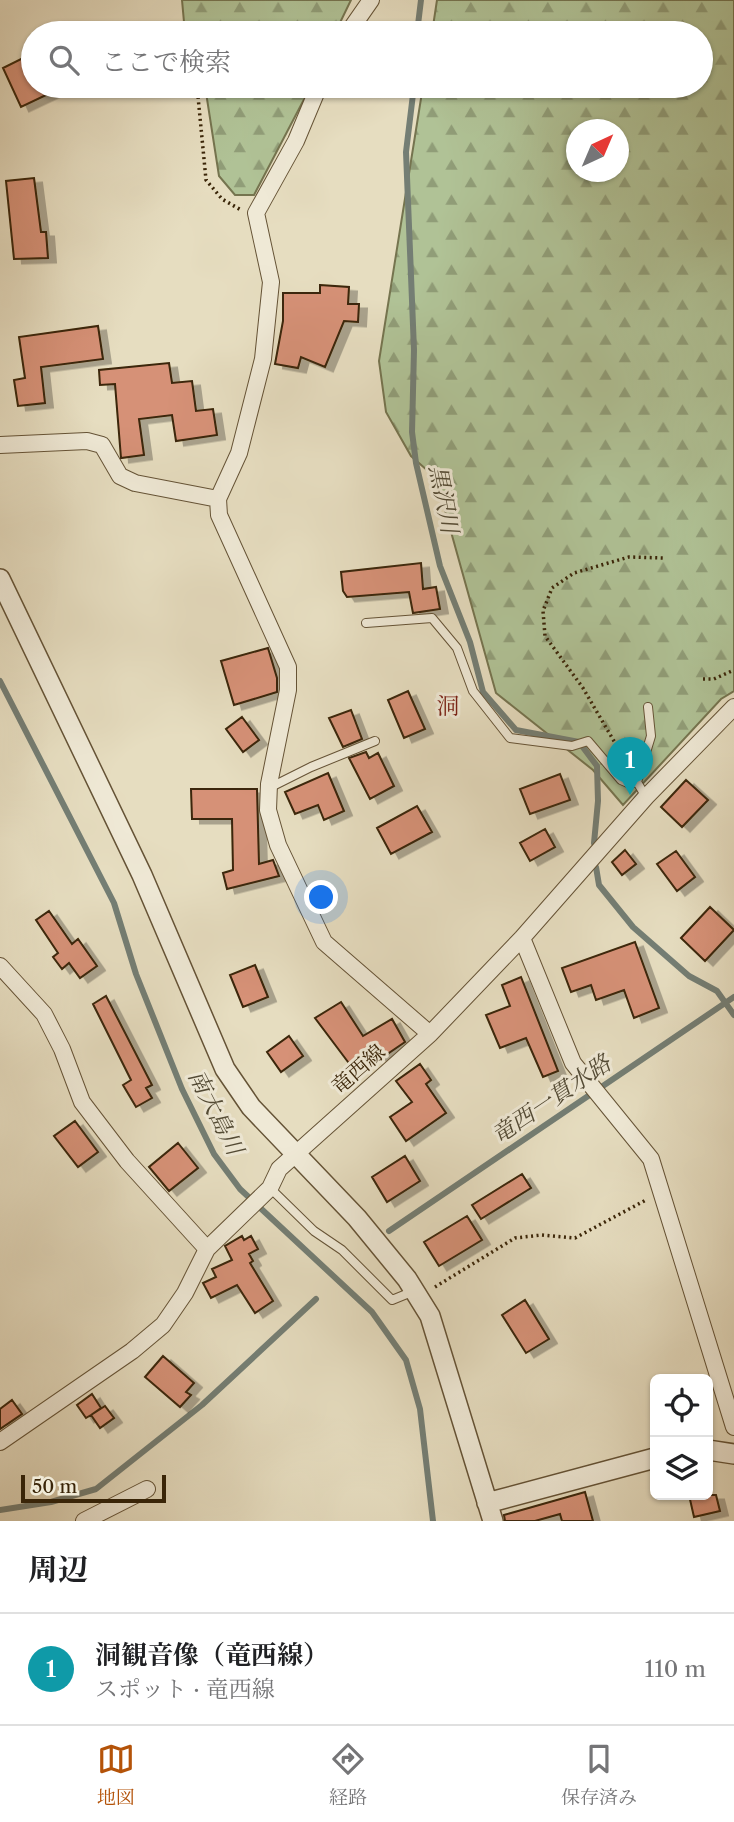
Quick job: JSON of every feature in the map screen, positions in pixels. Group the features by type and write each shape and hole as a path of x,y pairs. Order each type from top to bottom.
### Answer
{"street":[{"path":"356,21 371,0"},
{"path":"314,98 296,141 256,213 271,282 263,359 239,453 218,499 219,515 288,667 288,690 269,788 268,810 278,845 324,942 430,1034"},
{"path":"0,445 87,441 102,445 120,476 135,482 218,499"},
{"path":"0,579 142,875 225,1069 251,1107 357,1219 430,1316 449,1370 490,1512 650,1460"},
{"name":"竜西線","path":"0,1442 132,1351 163,1325 185,1293 207,1249 270,1188 279,1168 430,1034 522,938 646,797 734,707"},
{"path":"522,938 573,1063 603,1103 638,1139 651,1159 734,1427"},
{"path":"0,966 44,1014 62,1049 82,1102 127,1161 207,1249"},
{"path":"713,1451 734,1454"},
{"path":"84,1521 147,1489"}],"lane":[{"path":"366,623 432,618 457,649 473,691 510,738 572,746 588,741 621,780 630,784 637,782"},
{"path":"646,797 637,782 651,736 648,706"},
{"path":"269,788 375,741"},
{"path":"270,1188 314,1231 342,1250 392,1300 416,1294"}],"path":[{"path":"198,98 206,180 222,199 246,213 256,213"},
{"path":"637,782 583,688 545,636 543,611 552,588 575,573 629,557 663,558"},
{"path":"703,679 714,679 734,670"},
{"path":"416,1294 515,1238 542,1235 575,1238 663,1191"}],"green space":[{"path":"182,0 351,0 341,21 184,21"},
{"path":"437,0 734,0 734,691 721,699 623,805 593,770 496,693 436,478 411,456 386,412 379,361 421,98 713,98 713,21 434,21"},
{"path":"207,98 305,98 254,195 235,195 219,176"}],"building":[{"path":"21,59 21,98 40,98 21,107 3,68"},
{"path":"34,178 41,232 46,232 48,258 14,259 6,181"},
{"path":"320,285 349,287 348,304 359,304 358,322 344,321 325,367 301,357 298,368 275,364 283,321 283,293 320,293"},
{"path":"98,326 103,359 41,367 45,403 18,406 14,380 25,378 19,337"},
{"path":"169,363 172,383 192,381 196,411 213,409 217,435 176,441 172,415 139,419 144,455 121,458 115,384 100,385 99,370"},
{"path":"421,563 423,589 436,587 440,609 413,613 409,592 347,597 343,591 341,572"},
{"path":"268,648 277,678 277,692 234,705 221,661"},
{"path":"408,691 425,729 404,738 388,700"},
{"path":"351,710 362,739 343,747 329,718"},
{"path":"242,717 259,740 243,752 226,729"},
{"path":"366,752 369,758 378,753 394,786 370,799 349,758"},
{"path":"328,773 344,811 324,820 318,805 295,814 285,792"},
{"path":"560,774 570,800 530,814 520,789"},
{"path":"686,780 708,800 682,827 661,807"},
{"path":"191,789 257,789 259,864 273,860 279,876 227,889 223,873 233,870 232,819 192,819"},
{"path":"417,806 432,832 391,854 377,828"},
{"path":"545,829 555,847 530,861 520,843"},
{"path":"625,850 636,864 622,875 612,862"},
{"path":"676,851 695,877 677,891 657,864"},
{"path":"710,907 734,930 705,961 681,938"},
{"path":"49,911 72,944 78,939 97,966 80,978 69,963 62,969 53,957 58,953 36,920"},
{"path":"635,942 659,1008 634,1018 624,990 596,1000 591,985 571,992 562,968"},
{"path":"255,965 268,997 243,1007 230,975"},
{"path":"521,977 558,1071 543,1077 526,1038 500,1048 486,1015 510,1006 502,985"},
{"path":"106,996 152,1085 146,1088 152,1098 136,1107 123,1085 131,1080 93,1004"},
{"path":"341,1002 363,1036 392,1019 405,1042 380,1059 377,1054 354,1070 315,1018"},
{"path":"289,1036 303,1056 281,1072 267,1052"},
{"path":"420,1064 431,1080 426,1084 446,1113 406,1141 390,1117 412,1102 396,1081"},
{"path":"75,1121 98,1152 78,1167 54,1136"},
{"path":"178,1143 198,1168 169,1191 149,1167"},
{"path":"405,1156 420,1181 387,1202 372,1177"},
{"path":"522,1174 531,1188 481,1219 472,1205"},
{"path":"467,1216 482,1240 439,1266 424,1242"},
{"path":"242,1236 244,1240 251,1236 258,1249 249,1254 253,1261 250,1263 273,1301 255,1313 237,1285 211,1298 203,1283 216,1277 212,1269 232,1260 225,1246"},
{"path":"525,1300 549,1339 526,1353 502,1315"},
{"path":"163,1356 194,1383 186,1392 191,1395 180,1407 145,1377"},
{"path":"92,1394 101,1408 86,1418 77,1405"},
{"path":"12,1400 22,1414 0,1429 0,1409"},
{"path":"105,1406 114,1418 100,1428 91,1415"},
{"path":"585,1492 593,1521 562,1521 560,1514 535,1521 505,1521 504,1515"},
{"path":"713,1495 716,1495 720,1511 694,1517 690,1500 713,1500"}],"waterway":[{"path":"418,21 421,0"},
{"name":"黒沢川","path":"413,98 406,152 414,350 412,432 416,463 440,566 470,642 483,692 516,730 579,742 597,766 598,801 594,843"},
{"name":"南大島川","path":"0,681 114,903 136,974 182,1089 214,1154 240,1189 372,1312 406,1360 420,1409 433,1521"},
{"name":"黒沢川","path":"596,867 599,885 633,927 689,976 717,991 734,1015"},
{"name":"竜西一貫水路","path":"389,1231 734,997"},
{"name":"竜西一貫水路","path":"0,1510 51,1502 96,1489 202,1405 316,1299"}],"place":[{"name":"洞観音像（竜西線）","path":"630,795"}],"district":[{"name":"洞","path":"448,706"}]}
